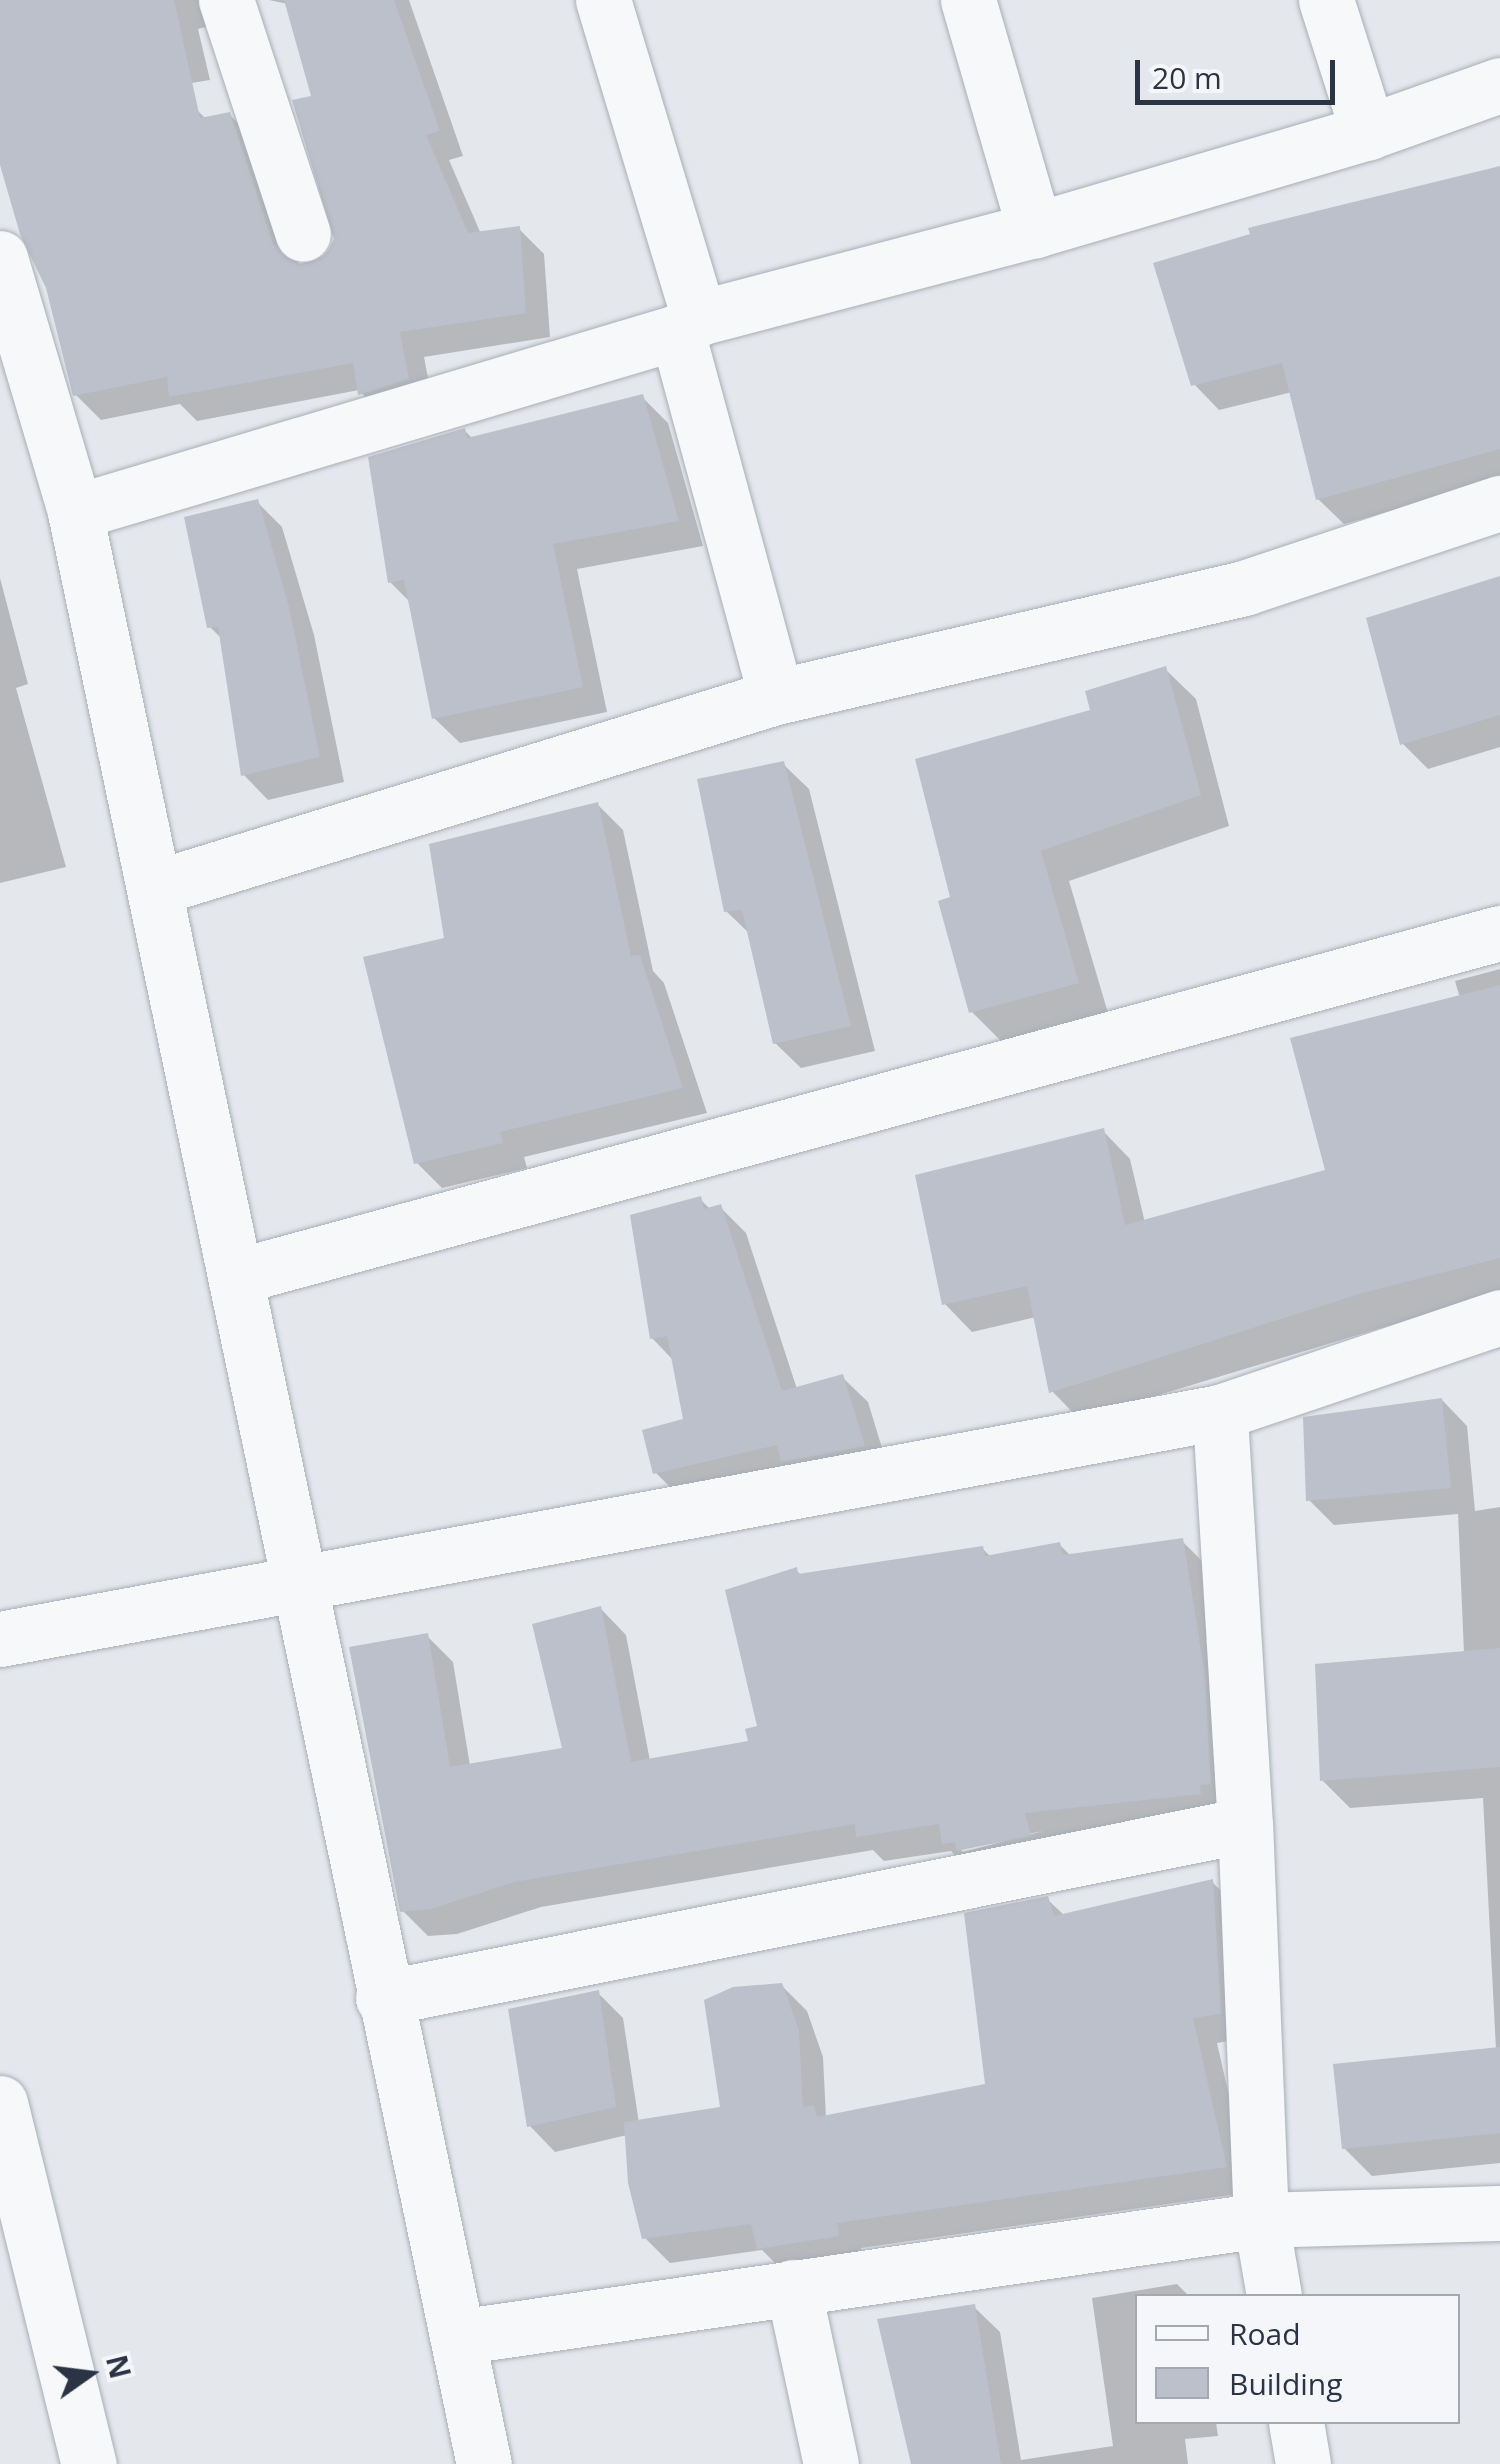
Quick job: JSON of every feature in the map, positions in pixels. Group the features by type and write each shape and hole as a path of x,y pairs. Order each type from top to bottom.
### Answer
{"street":[{"path":"226,0 303,234"},
{"path":"603,0 688,325 776,697"},
{"path":"968,0 1036,230"},
{"path":"1326,0 1368,132"},
{"path":"75,512 688,325 1036,230 1368,132 1500,85"},
{"path":"0,258 75,512 238,1276 383,1998 484,2464"},
{"path":"155,888 776,697 1244,588 1500,503"},
{"path":"238,1276 1500,933"},
{"path":"0,1638 300,1586 1220,1412 1500,1317"},
{"path":"1220,1412 1245,1825 1261,2220 1274,2294"},
{"path":"383,1998 1245,1825"},
{"path":"0,2103 88,2464"},
{"path":"458,2337 1261,2220 1500,2214"},
{"path":"793,2287 832,2464"},
{"path":"1296,2424 1303,2464"}],"building":[{"path":"0,0 174,0 200,118 230,112 273,244 298,265 326,255 334,239 292,100 311,96 284,0 394,0 440,131 426,135 468,233 520,226 526,313 400,332 409,379 358,395 353,363 169,397 167,377 73,396 46,288 20,234 0,165"},
{"path":"1500,166 1500,449 1316,500 1282,363 1191,386 1153,263 1250,234 1248,228"},
{"path":"643,394 679,521 553,544 583,687 432,719 404,580 388,583 368,457 465,428 467,438"},
{"path":"258,499 289,607 320,757 241,776 218,627 207,628 184,517"},
{"path":"1500,576 1500,715 1400,745 1366,618"},
{"path":"1166,666 1201,795 1041,851 1079,983 969,1013 938,901 950,897 915,759 1090,710 1085,691"},
{"path":"784,761 851,1026 773,1044 742,910 724,912 697,779"},
{"path":"598,802 631,956 640,955 683,1088 500,1132 503,1143 414,1164 363,957 444,938 429,844"},
{"path":"1500,985 1500,1258 1362,1293 1049,1393 1027,1286 942,1305 915,1175 1104,1128 1125,1225 1325,1170 1290,1038"},
{"path":"701,1196 704,1209 721,1204 782,1391 843,1374 865,1446 781,1462 777,1445 653,1474 642,1430 683,1419 667,1336 650,1339 630,1215"},
{"path":"1442,1398 1451,1488 1306,1501 1303,1417"},
{"path":"1183,1538 1205,1676 1211,1784 1200,1785 1201,1794 1025,1813 1031,1836 956,1851 955,1842 942,1844 939,1824 856,1837 855,1824 514,1882 431,1909 400,1912 349,1647 428,1633 450,1767 562,1748 532,1624 601,1606 631,1762 748,1741 745,1729 757,1726 725,1590 797,1567 798,1574 983,1546 985,1556 1060,1542 1063,1555"},
{"path":"1500,1648 1500,1767 1320,1781 1315,1664"},
{"path":"1213,1879 1221,2014 1193,2018 1227,2167 837,2223 839,2236 757,2249 751,2224 642,2239 628,2183 624,2122 720,2107 704,2000 733,1987 782,1983 799,2030 803,2107 814,2105 817,2117 985,2084 964,1913 1048,1896 1054,1916"},
{"path":"599,1990 616,2107 527,2127 508,2009"},
{"path":"1500,2047 1500,2133 1342,2149 1333,2064"},
{"path":"975,2304 1001,2464 911,2464 877,2319"}]}
